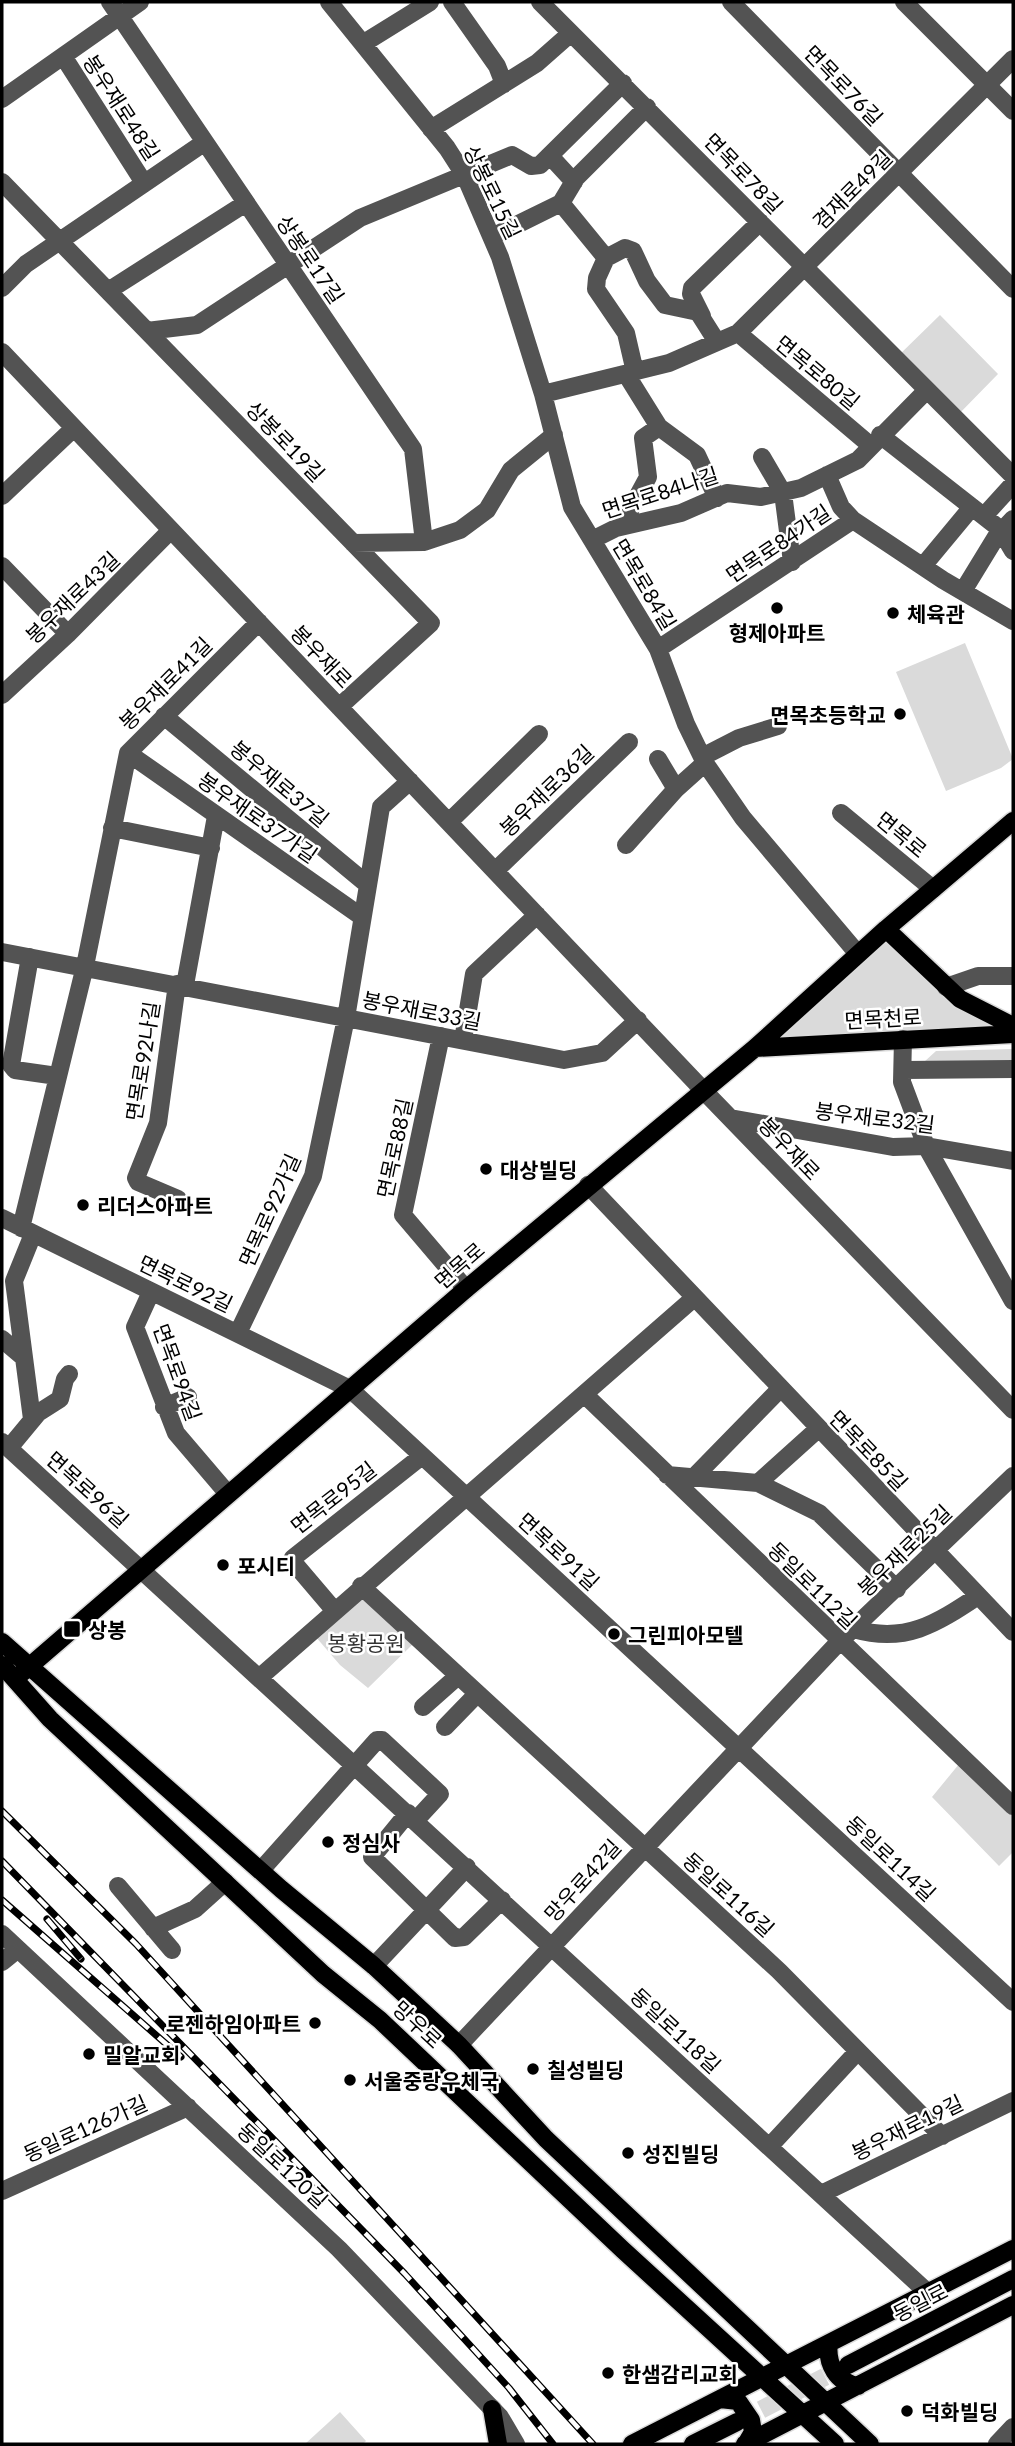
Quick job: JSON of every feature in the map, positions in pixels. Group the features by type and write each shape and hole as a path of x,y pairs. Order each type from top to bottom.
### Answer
{"main road":[{"name":"면목로","path":"23,1672 588,1185 755,1048 886,929 1013,821"},
{"path":"886,929 960,999 1013,1026"},
{"name":"면목천로","path":"755,1048 1013,1034"},
{"name":"망우로","path":"2,1642 50,1718 323,1974 380,2020 835,2444"},
{"name":"망우로","path":"2,1665 23,1672 262,1869 374,1966 459,2045 546,2140 826,2404"},
{"path":"632,2444 1013,2249"},
{"name":"동일로","path":"848,2365 1013,2279"},
{"path":"746,2444 1013,2305"},
{"path":"829,2343 828,2358 836,2375 849,2385 858,2386"},
{"path":"720,2399 738,2401 750,2417 753,2432 746,2444"},
{"path":"826,2404 870,2444"},
{"path":"492,2409 498,2444"},
{"path":"693,2444 737,2422"}],"street":[{"path":"2,99 63,56 115,9 140,2"},
{"name":"상봉로15길","path":"329,2 364,43 465,176 492,237 543,394"},
{"path":"364,43 430,2"},
{"path":"452,2 497,66 504,84"},
{"name":"면목로78길","path":"540,2 1013,476"},
{"name":"면목로76길","path":"731,2 1013,289"},
{"path":"904,2 1013,111"},
{"name":"상봉로17길","path":"115,9 413,449 424,542"},
{"path":"431,129 545,57 571,33"},
{"name":"봉우재로48길","path":"63,56 144,183"},
{"name":"겸재로49길","path":"543,394 669,362 738,333 1013,59"},
{"path":"146,331 197,325 360,218 512,155 534,167 551,157 622,83"},
{"path":"492,237 561,203 574,182 647,107"},
{"name":"봉우재로48길","path":"2,288 26,264 205,142"},
{"path":"551,157 574,182"},
{"name":"상봉로19길","path":"2,182 431,623 340,707"},
{"path":"108,291 246,202"},
{"path":"561,203 606,258"},
{"path":"717,342 691,294 692,288 760,222"},
{"path":"702,316 695,311 665,305 647,281 633,251 625,248 606,258 597,278 596,289 626,334 630,373 659,427 694,450 717,498"},
{"name":"면목로80길","path":"738,333 875,440 978,511 1007,525 1013,551"},
{"name":"봉우재로","path":"2,352 703,1090 1013,1410"},
{"path":"875,440 927,390"},
{"name":"면목로84길","path":"543,394 569,497 658,649 703,760 743,818 858,954"},
{"path":"621,527 648,477 643,438 659,427"},
{"path":"2,496 74,428"},
{"path":"354,544 424,542 460,530 487,510 511,470 554,435"},
{"name":"면목로84나길","path":"592,540 621,527 673,516 731,492 761,497 801,488 858,460 875,440"},
{"path":"762,457 783,493 792,562"},
{"path":"827,475 841,507 853,520"},
{"path":"923,566 978,511 1013,484"},
{"name":"면목로84가길","path":"658,649 853,520 1013,621"},
{"path":"963,591 1007,525"},
{"name":"봉우재로43길","path":"2,695 68,634 171,530"},
{"path":"5,576 68,634"},
{"name":"봉우재로41길","path":"8,1287 15,1274 27,1231 57,1076 85,966 128,753 259,622"},
{"name":"봉우재로37길","path":"164,716 368,885"},
{"path":"626,845 703,760 739,738 778,726"},
{"path":"449,821 539,734"},
{"name":"봉우재로36길","path":"495,871 629,743"},
{"name":"봉우재로37가길","path":"128,753 362,917"},
{"path":"658,759 676,789"},
{"path":"346,1018 381,807 410,780"},
{"name":"면목로","path":"841,813 933,889"},
{"path":"181,985 216,816"},
{"path":"112,828 211,848"},
{"path":"463,1040 474,974 537,915"},
{"name":"봉우재로33길","path":"2,952 463,1040 531,1056 564,1060 589,1058 602,1053 638,1020"},
{"path":"30,957 11,1065 15,1070 57,1076"},
{"path":"946,987 978,976 1013,976"},
{"name":"면목로92나길","path":"177,1199 138,1182 136,1178 158,1124 181,985"},
{"name":"면목로92가길","path":"238,1333 313,1176 346,1018"},
{"name":"면목로88길","path":"441,1036 403,1215 466,1289"},
{"path":"903,1039 902,1082 926,1146 1013,1301"},
{"path":"904,1070 1013,1069"},
{"name":"봉우재로32길","path":"730,1118 893,1147 926,1146 1013,1161"},
{"name":"면목로85길","path":"588,1185 1013,1632"},
{"name":"면목로92길","path":"2,1218 350,1390"},
{"path":"8,1287 23,1357 32,1419"},
{"name":"면목로94길","path":"151,1292 135,1327 164,1407 179,1439 228,1494"},
{"path":"260,1677 694,1298"},
{"path":"2,1339 23,1357"},
{"path":"4,1445 32,1419 60,1399 69,1374"},
{"path":"695,1476 780,1389"},
{"name":"면목로91길","path":"350,1390 738,1747"},
{"name":"동일로112길","path":"584,1394 839,1643 1013,1806"},
{"path":"164,1407 188,1396"},
{"path":"758,1483 818,1429"},
{"name":"면목로96길","path":"4,1445 142,1568"},
{"name":"면목로95길","path":"334,1610 294,1563 293,1558 422,1456"},
{"path":"667,1475 758,1483 819,1513 897,1588"},
{"name":"봉우재로25길","path":"738,1747 839,1643 1013,1476"},
{"path":"142,1568 552,1946"},
{"name":"동일로116길","path":"362,1586 779,1971 942,2136"},
{"path":"854,1629 877,1636 906,1635 946,1617 978,1596"},
{"path":"423,1707 458,1676"},
{"path":"445,1727 477,1694"},
{"path":"262,1869 354,1763 375,1741 382,1740 440,1794 412,1817 372,1857 455,1938 461,1940 502,1900"},
{"name":"망우로42길","path":"459,2045 738,1747"},
{"name":"동일로114길","path":"738,1747 1013,2002"},
{"path":"374,1966 467,1867"},
{"path":"153,1928 195,1909 225,1882"},
{"path":"118,1886 172,1950"},
{"name":"동일로120길","path":"2,1934 339,2249 504,2422 516,2444"},
{"name":"동일로118길","path":"552,1946 927,2292"},
{"path":"2,1962 18,1949"},
{"path":"769,2147 858,2051"},
{"name":"봉우재로19길","path":"821,2194 1013,2101"},
{"name":"동일로126가길","path":"2,2191 188,2107"},
{"path":"997,2444 1013,2427"}],"green space":[{"path":"940,315 998,374 955,418 896,358"},
{"path":"965,643 1013,759 1001,768 946,791 896,672"},
{"path":"886,929 946,987 1013,1026 755,1048"},
{"path":"1013,1049 1013,1063 924,1062 936,1051"},
{"name":"봉황공원","path":"362,1592 413,1644 368,1688 340,1665 315,1636"},
{"path":"964,1758 1013,1806 1013,1852 999,1866 932,1797"},
{"path":"340,2412 366,2441 363,2444 305,2444"}],"tunnel":[{"path":"737,2422 848,2365"}],"railway":[{"path":"2,1811 136,1944 593,2444"},
{"path":"2,1861 405,2274 509,2388 553,2444"},
{"path":"2,1900 181,2057"},
{"path":"47,1919 81,1959"}],"place":[{"name":"형제아파트","path":"777,608"},
{"name":"체육관","path":"893,613"},
{"name":"면목초등학교","path":"900,714"},
{"name":"대상빌딩","path":"486,1169"},
{"name":"리더스아파트","path":"83,1205"},
{"name":"포시티","path":"223,1565"},
{"name":"상봉","path":"72,1629"},
{"name":"그린피아모텔","path":"614,1634"},
{"name":"정심사","path":"328,1842"},
{"name":"로젠하임아파트","path":"315,2023"},
{"name":"밀알교회","path":"89,2054"},
{"name":"칠성빌딩","path":"533,2069"},
{"name":"서울중랑우체국","path":"350,2080"},
{"name":"성진빌딩","path":"628,2153"},
{"name":"한샘감리교회","path":"608,2373"},
{"name":"덕화빌딩","path":"907,2411"}]}
